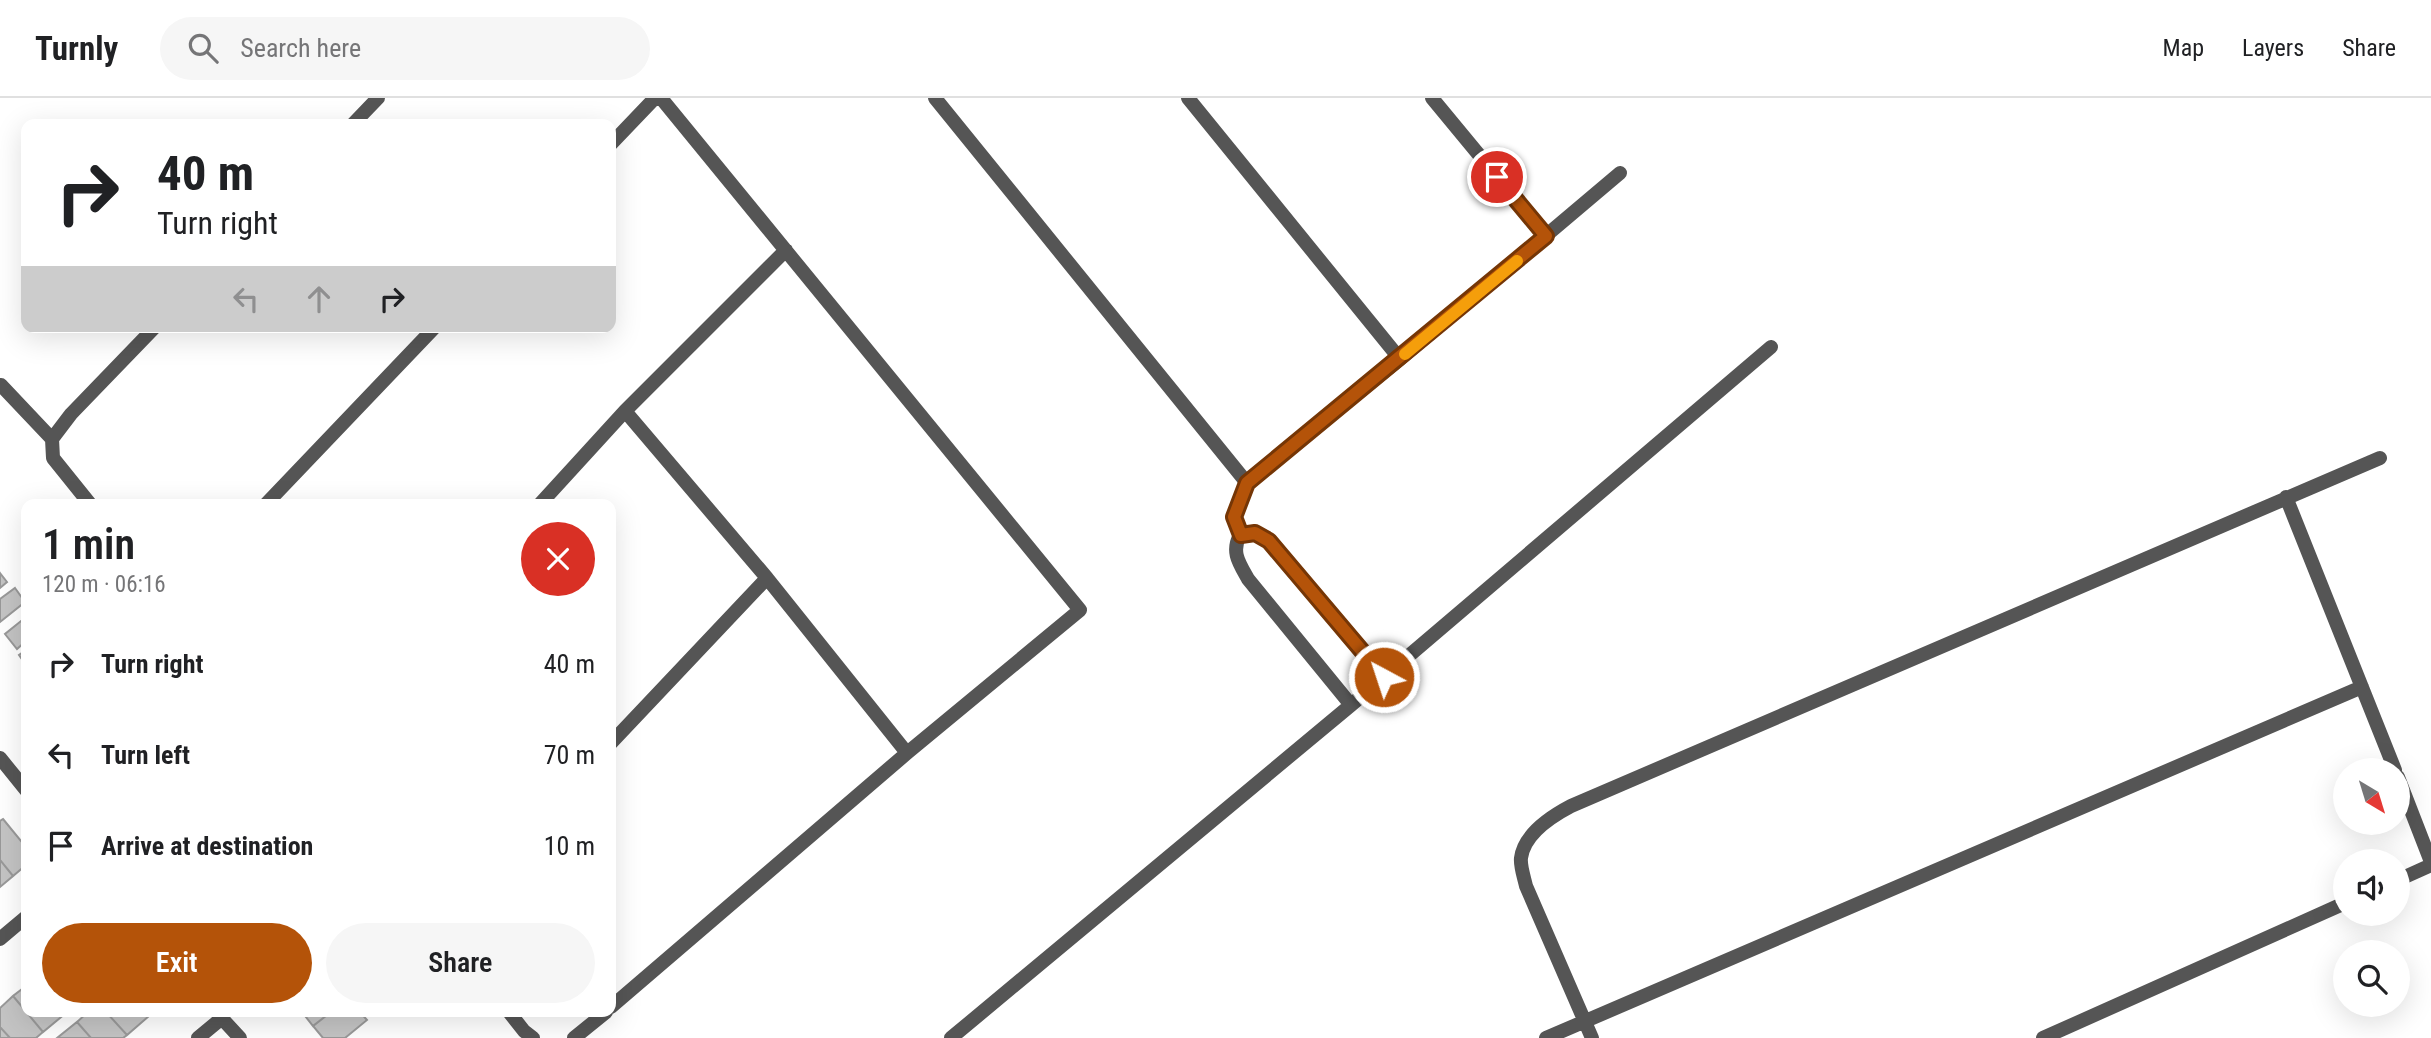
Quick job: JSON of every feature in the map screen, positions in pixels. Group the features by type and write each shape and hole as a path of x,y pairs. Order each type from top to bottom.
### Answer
{"street":[{"path":"358,119 378,98"},
{"path":"616,139 655,98"},
{"path":"616,1003 907,753 1080,610 661,98"},
{"path":"935,98 1247,483"},
{"path":"1188,98 1399,359"},
{"path":"1432,98 1546,236"},
{"path":"1241,535 1234,517 1247,483 1620,173"},
{"path":"545,499 625,411 786,250"},
{"path":"52,439 71,414 149,333"},
{"path":"271,499 429,333"},
{"path":"951,1038 1351,705 1771,347"},
{"path":"1,384 52,439 53,458 86,499"},
{"path":"625,411 767,578 907,753"},
{"path":"1591,1038 1526,886 1520,859 1526,843 1553,816 2286,496 2380,458"},
{"path":"2286,496 2390,758"},
{"path":"1351,705 1248,579 1236,559 1235,544 1241,535 1255,533 1269,541 1384,677"},
{"path":"616,738 767,578"},
{"path":"1546,1038 2362,687"},
{"path":"0,758 21,784"},
{"path":"2410,808 2431,863 2410,874"},
{"path":"2043,1038 2333,908"},
{"path":"0,939 21,921"},
{"path":"198,1038 217,1017"},
{"path":"221,1017 240,1038"},
{"path":"513,1017 533,1038"},
{"path":"574,1038 589,1031 602,1017"}],"building":[{"path":"0,573 7,582 0,588"},
{"path":"15,588 21,596 21,605 0,622 0,599"},
{"path":"21,621 21,645 17,649 5,634"},
{"path":"3,819 21,841 21,869 13,876 0,860 0,821"},
{"path":"0,860 13,876 0,887"},
{"path":"21,990 21,1006 13,996"},
{"path":"13,996 21,1006 21,1017 30,1017 43,1032 36,1038 10,1038 0,1027 0,1008"},
{"path":"30,1017 61,1017 43,1032"},
{"path":"82,1017 111,1017 127,1035 123,1038 91,1038 77,1022"},
{"path":"111,1017 148,1017 127,1035"},
{"path":"306,1017 325,1017 313,1026"},
{"path":"325,1017 364,1017 367,1020 345,1038 323,1038 313,1026"},
{"path":"77,1022 91,1038 57,1038"},
{"path":"0,1027 10,1038 0,1038"}],"slow traffic":[{"path":"1405,354 1517,261"}],"route":[{"path":"1384,677 1269,541 1255,533 1241,535 1234,517 1247,483 1546,236 1497,177"}]}
